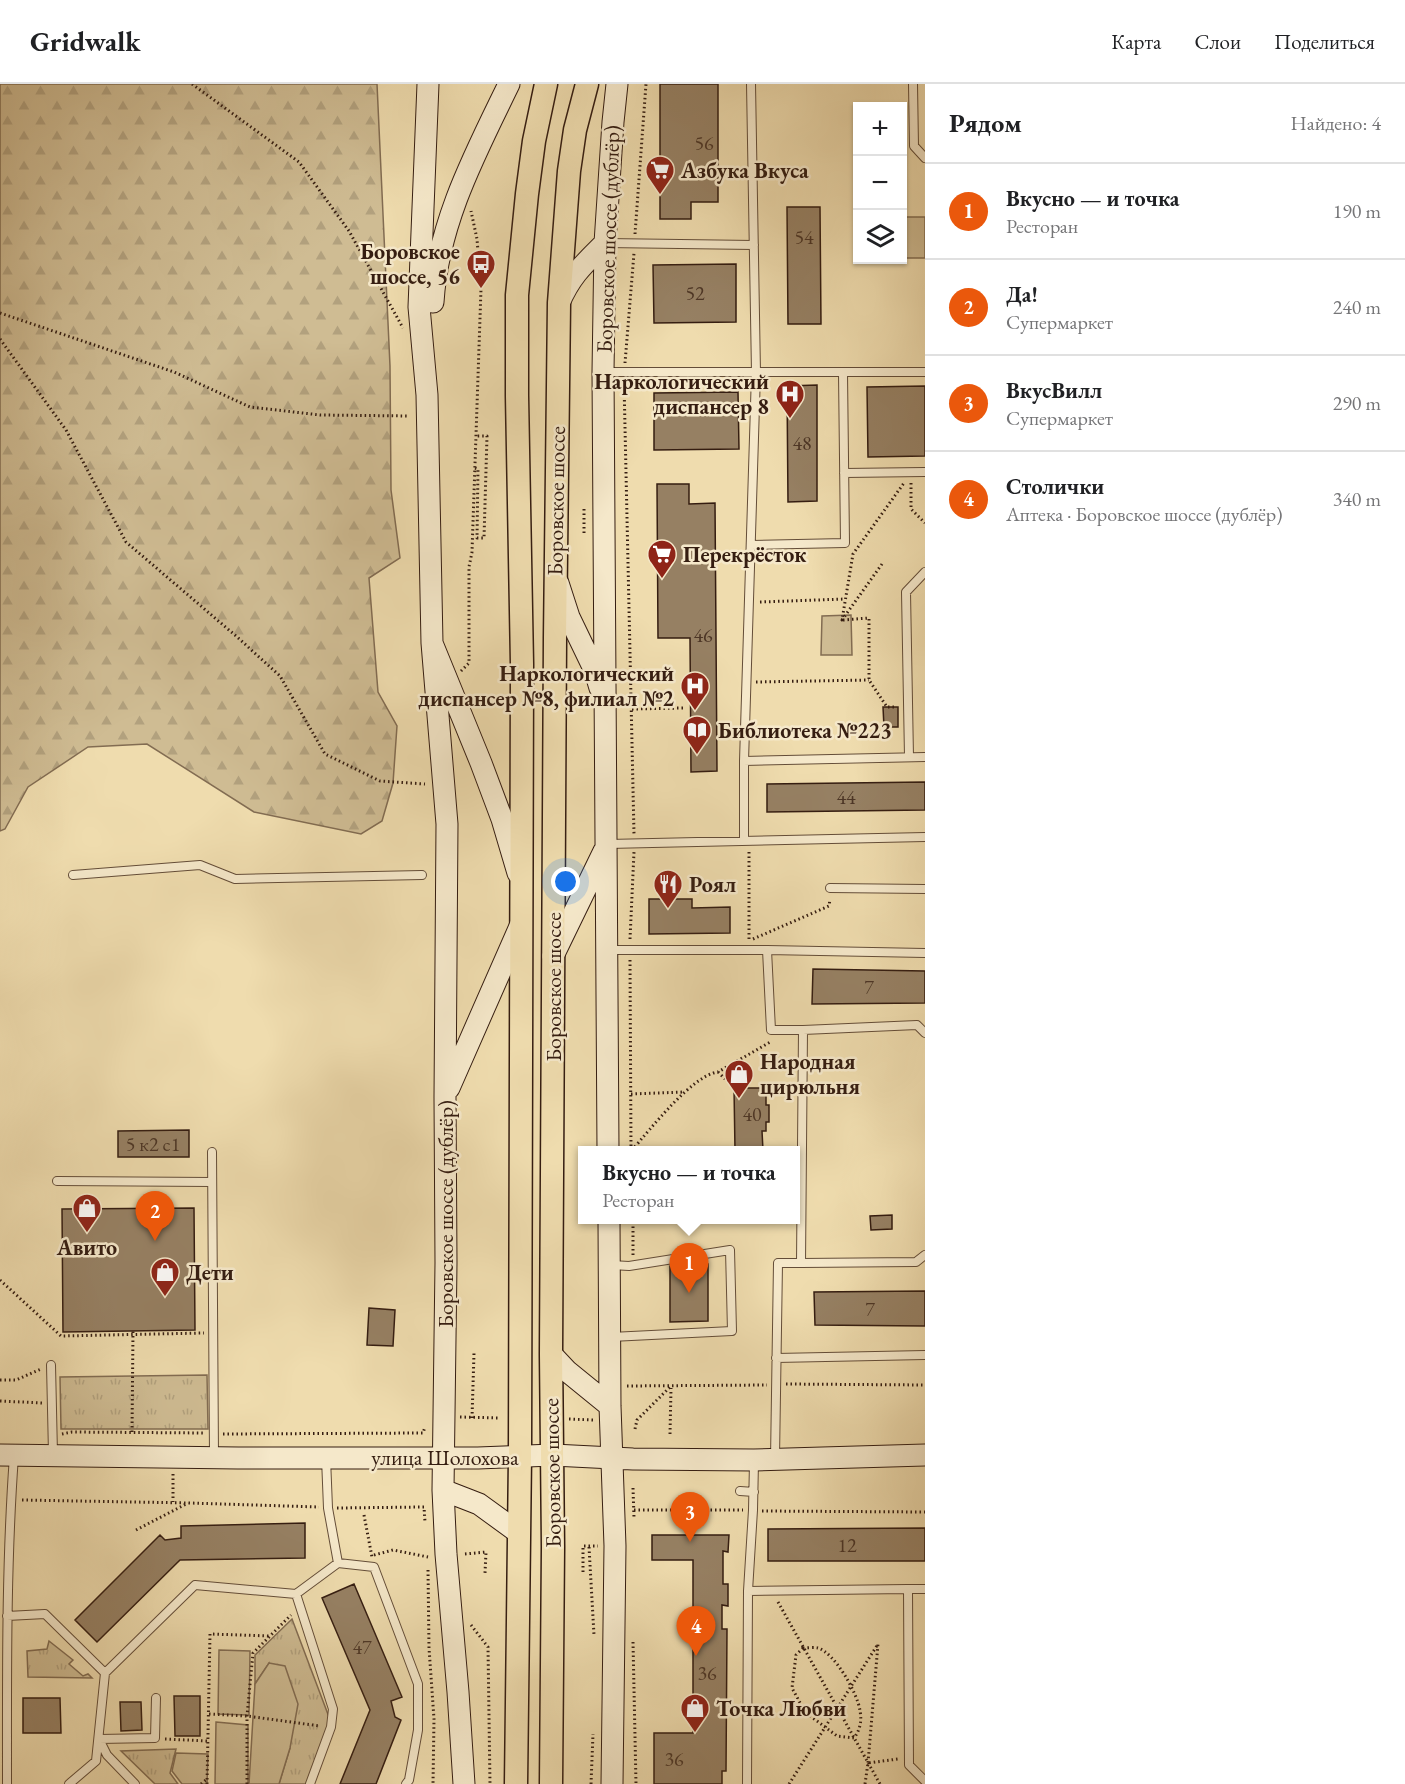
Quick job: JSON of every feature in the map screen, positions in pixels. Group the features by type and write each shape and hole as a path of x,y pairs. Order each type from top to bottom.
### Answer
{"main road":[{"name":"Боровское шоссе","path":"516,1784 522,924 522,664 517,295 532,152 546,84"},
{"name":"Боровское шоссе","path":"551,1784 555,576 559,303 568,171 575,130 587,84"}],"street":[{"path":"427,395 419,308 428,84"},
{"name":"Боровское шоссе (дублёр)","path":"608,1146 606,708 613,371 605,243 617,84"},
{"path":"427,395 434,277 444,230 464,178 509,85"},
{"path":"559,303 577,270 605,243"},
{"name":"Боровское шоссе (дублёр)","path":"427,395 432,643 447,824 443,1490 464,1784"},
{"path":"555,576 569,617 595,670 606,708"},
{"path":"432,643 502,819 522,885"},
{"path":"553,956 607,844"},
{"path":"444,1098 522,924"},
{"path":"609,1224 610,1336 604,1413 612,1458 615,1546 612,1784"},
{"path":"551,1354 604,1413"},
{"name":"улица Шолохова","path":"7,1455 444,1457 553,1455 633,1460 925,1455"},
{"path":"443,1490 479,1504 519,1533"}],"lane":[{"path":"747,841 744,761 756,373 751,84"},
{"path":"912,84 914,146 925,158"},
{"path":"605,243 754,245"},
{"path":"613,371 925,372"},
{"path":"751,545 845,543 843,373"},
{"path":"844,473 925,472"},
{"path":"909,757 906,592 925,572"},
{"path":"744,761 925,757"},
{"path":"607,844 925,837"},
{"path":"73,875 200,865 235,879 422,875"},
{"path":"830,888 925,889"},
{"path":"608,950 925,952"},
{"path":"767,950 771,1030 917,1025 925,1033"},
{"path":"801,1263 803,1030"},
{"path":"212,1152 214,1457"},
{"path":"57,1181 212,1182"},
{"path":"609,1266 629,1266 730,1250 732,1331 610,1336"},
{"path":"747,1784 748,1591 754,1492 764,1459 775,1384 778,1263 916,1262 925,1255"},
{"path":"776,1358 925,1355"},
{"path":"51,1365 53,1455"},
{"path":"7,1455 11,1500 7,1616 7,1784"},
{"path":"326,1457 328,1508 338,1563"},
{"path":"740,1491 754,1492"},
{"path":"69,1784 96,1761 105,1673 195,1585 296,1594 338,1563 374,1567 418,1684 418,1730 409,1780 406,1784"},
{"path":"908,1589 909,1765 925,1781"},
{"path":"748,1591 925,1589"},
{"path":"296,1594 333,1709 331,1727 310,1784"},
{"path":"7,1616 45,1614 105,1673"},
{"path":"99,1738 155,1738 156,1698"},
{"path":"99,1738 107,1755 135,1784"}],"path":[{"path":"192,84 299,162 349,231 405,332"},
{"path":"631,1146 630,950 635,843 632,709 613,371 635,244 646,84"},
{"path":"449,683 469,663 469,567 472,552 481,289 477,239 471,209"},
{"path":"0,314 174,372 250,407 320,415 414,416"},
{"path":"0,339 66,430 126,542 280,676 325,754 380,781 430,785"},
{"path":"475,468 478,469 477,538 484,538 487,436 476,436"},
{"path":"912,472 911,509 925,523"},
{"path":"842,620 853,554 912,472"},
{"path":"842,620 882,564"},
{"path":"749,602 845,599"},
{"path":"842,620 869,618 868,680 888,707 908,706"},
{"path":"747,682 868,680"},
{"path":"632,709 683,708"},
{"path":"747,841 749,941 829,906 830,888"},
{"path":"635,1146 685,1092 710,1073 718,1071 774,1040 780,1030"},
{"path":"718,1071 725,1079"},
{"path":"631,1094 685,1092"},
{"path":"0,1280 61,1336 213,1333"},
{"path":"132,1432 133,1333"},
{"path":"472,1418 474,1353"},
{"path":"0,1380 16,1380 51,1365"},
{"path":"626,1386 925,1385"},
{"path":"635,1429 637,1420 671,1386"},
{"path":"670,1434 671,1386"},
{"path":"0,1401 52,1403"},
{"path":"565,1419 604,1413"},
{"path":"453,1417 500,1418"},
{"path":"628,1420 637,1420"},
{"path":"173,1471 173,1502"},
{"path":"633,1488 633,1520"},
{"path":"11,1500 173,1502 328,1508 424,1507 426,1530"},
{"path":"136,1530 189,1503"},
{"path":"634,1510 925,1512"},
{"path":"364,1515 374,1567"},
{"path":"583,1572 583,1546 604,1545"},
{"path":"589,1546 594,1636"},
{"path":"372,1556 393,1550 428,1557 428,1554"},
{"path":"465,1564 465,1553 486,1552 485,1574"},
{"path":"428,1568 429,1648 434,1719 433,1784"},
{"path":"771,1590 880,1784"},
{"path":"247,1784 247,1716 253,1653 300,1605"},
{"path":"470,1624 488,1647 490,1784"},
{"path":"207,1784 210,1634 270,1636"},
{"path":"633,1642 636,1784"},
{"path":"789,1784 878,1644 865,1784"},
{"path":"803,1648 819,1648 831,1657 851,1686 860,1711 860,1729 854,1738 837,1736 805,1712 792,1688 796,1655 803,1648"},
{"path":"209,1714 247,1716 331,1727"},
{"path":"591,1784 594,1728"},
{"path":"155,1738 208,1741"},
{"path":"868,1762 909,1758"},
{"path":"201,1784 207,1779"}],"green space":[{"path":"0,84 377,84 390,366 391,490 400,558 369,578 378,692 397,726 393,783 382,821 361,834 254,812 147,744 88,747 28,787 5,829 0,831"},
{"path":"907,217 925,217 925,258 907,258"},
{"path":"851,615 852,655 821,655 822,616"},
{"path":"207,1375 208,1429 61,1429 60,1377"},
{"path":"292,1619 332,1725 306,1784 279,1784 290,1748 269,1663 255,1684 255,1655"},
{"path":"49,1641 73,1660 69,1664 83,1676 88,1674 92,1678 28,1677 27,1651 47,1649"},
{"path":"219,1650 250,1651 249,1715 218,1714"},
{"path":"269,1663 285,1666 298,1704 290,1748 279,1784 249,1784 255,1684"},
{"path":"216,1722 248,1725 248,1784 215,1784"},
{"path":"176,1749 170,1773 178,1784 155,1784 121,1751"},
{"path":"176,1753 208,1754 207,1784 182,1784 172,1771"}],"building":[{"path":"660,84 718,84 718,202 691,202 691,219 660,219"},
{"path":"787,207 820,207 821,324 788,324"},
{"path":"736,264 736,322 654,323 653,265"},
{"path":"817,385 817,501 788,502 787,386"},
{"path":"925,386 925,456 868,457 867,387"},
{"path":"738,392 739,449 654,450 654,393"},
{"path":"657,484 689,484 689,504 715,503 717,771 691,772 690,638 658,638"},
{"path":"883,707 898,707 898,727 884,727"},
{"path":"925,782 925,810 767,812 767,784"},
{"path":"649,899 692,899 692,908 730,907 730,933 649,934"},
{"path":"813,969 925,971 925,1003 812,1004"},
{"path":"734,1088 763,1088 763,1094 766,1094 766,1105 769,1105 769,1122 766,1122 766,1131 762,1131 763,1146 735,1146"},
{"path":"189,1130 189,1157 118,1157 118,1131"},
{"path":"194,1208 195,1330 63,1332 62,1209"},
{"path":"892,1215 892,1229 871,1230 870,1216"},
{"path":"708,1264 708,1321 670,1322 670,1266"},
{"path":"925,1291 925,1326 815,1325 814,1292"},
{"path":"369,1308 395,1310 393,1346 367,1345"},
{"path":"305,1523 305,1558 180,1560 97,1642 75,1620 160,1535 165,1540 181,1538 181,1526"},
{"path":"925,1528 925,1561 768,1561 768,1529"},
{"path":"652,1535 729,1535 728,1552 723,1551 723,1584 728,1584 728,1606 722,1605 722,1629 727,1629 726,1771 722,1771 722,1784 654,1784 654,1733 693,1733 693,1560 652,1560"},
{"path":"354,1584 402,1697 391,1701 395,1717 401,1720 376,1784 340,1784 370,1710 322,1598"},
{"path":"174,1696 200,1696 200,1736 175,1736"},
{"path":"23,1698 60,1698 61,1733 23,1733"},
{"path":"120,1702 141,1702 142,1730 121,1731"}],"place":[{"name":"Азбука Вкуса","path":"660,196"},
{"name":"Боровское шоссе, 56","path":"481,290"},
{"name":"Наркологический диспансер 8","path":"790,420"},
{"name":"Перекрёсток","path":"662,580"},
{"name":"Наркологический диспансер №8, филиал №2","path":"695,712"},
{"name":"Библиотека №223","path":"697,756"},
{"name":"Роял","path":"668,910"},
{"name":"Народная цирюльня","path":"739,1100"},
{"name":"Авито","path":"87,1234"},
{"name":"Да!","path":"155,1241"},
{"name":"Вкусно — и точка","path":"689,1293"},
{"name":"Дети","path":"165,1298"},
{"name":"ВкусВилл","path":"690,1542"},
{"name":"Столички","path":"696,1656"},
{"name":"Точка Любви","path":"695,1734"}]}
